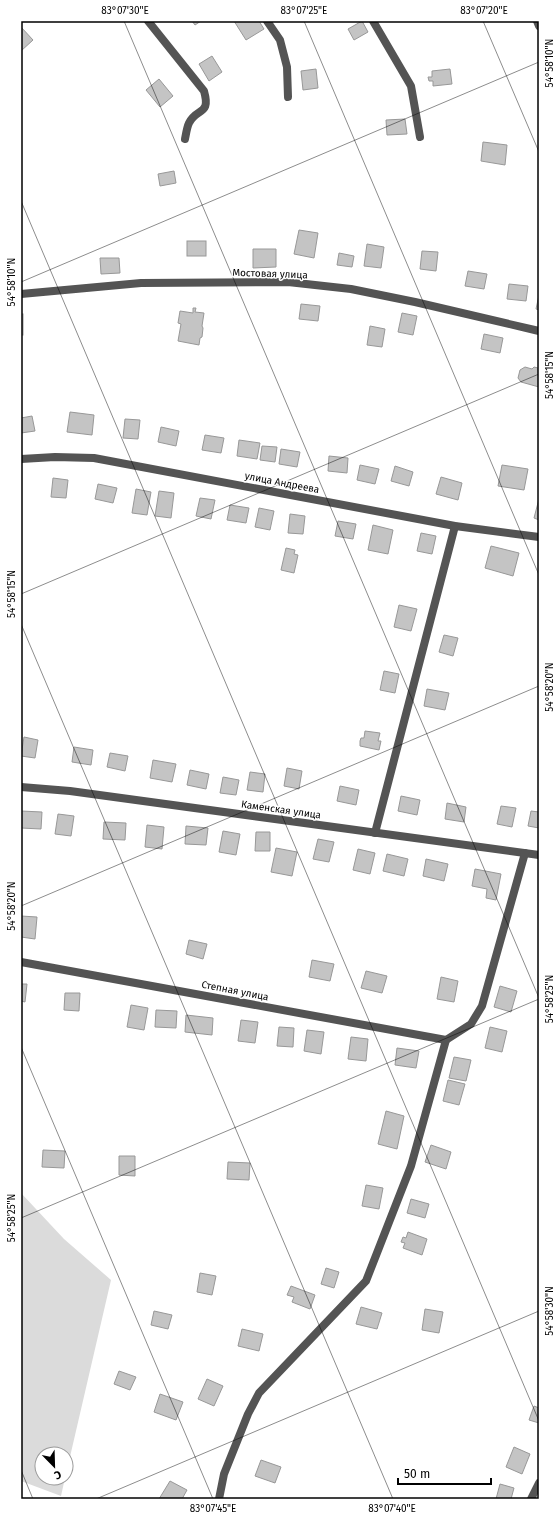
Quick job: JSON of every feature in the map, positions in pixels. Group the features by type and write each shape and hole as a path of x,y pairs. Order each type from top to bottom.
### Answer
{"street":[{"path":"148,21 204,91 207,102 203,110 189,122 185,139"},
{"path":"267,21 280,40 286,60 288,98"},
{"path":"373,21 411,86 420,137"},
{"path":"537,21 539,26"},
{"name":"Мостовая улица","path":"21,294 141,283 288,282 352,289 539,331"},
{"name":"улица Андреева","path":"21,459 55,457 94,458 455,526 539,537"},
{"path":"375,833 455,526"},
{"name":"Каменская улица","path":"21,787 70,791 539,855"},
{"path":"219,1499 224,1474 248,1414 259,1393 366,1281 411,1166 446,1040 471,1024 482,1006 525,852"},
{"name":"Степная улица","path":"21,962 446,1040"},
{"path":"531,1499 539,1483"}],"shaded area":[{"path":"21,1193 64,1239 111,1280 72,1446 34,1446 34,1486 21,1481"},
{"path":"34,1486 63,1486 61,1496"}],"building":[{"path":"192,21 201,21 195,25"},
{"path":"234,21 259,21 264,29 246,40"},
{"path":"362,21 368,32 354,40 348,29"},
{"path":"21,27 33,40 21,51"},
{"path":"212,56 222,72 209,81 199,64"},
{"path":"316,69 318,88 303,90 301,71"},
{"path":"450,69 452,84 433,86 433,81 429,81 428,77 432,77 432,71"},
{"path":"159,79 173,96 160,107 146,90"},
{"path":"405,119 407,134 387,135 386,120"},
{"path":"483,142 507,145 505,165 481,161"},
{"path":"174,171 176,183 160,186 158,174"},
{"path":"299,230 318,233 314,258 294,254"},
{"path":"187,241 206,241 206,256 187,256"},
{"path":"367,244 384,247 381,268 364,266"},
{"path":"253,249 276,249 276,267 253,268"},
{"path":"422,251 438,252 436,271 420,269"},
{"path":"339,253 354,256 352,267 337,265"},
{"path":"100,258 119,258 120,273 101,274"},
{"path":"468,271 487,274 484,289 465,286"},
{"path":"509,284 528,286 526,301 507,299"},
{"path":"539,295 539,310 536,309"},
{"path":"301,304 320,306 318,321 299,319"},
{"path":"193,308 196,308 195,312 204,313 202,337 200,338 199,345 178,341 181,324 178,323 180,311 193,313"},
{"path":"402,313 417,316 413,335 398,332"},
{"path":"21,314 23,314 23,335 21,335"},
{"path":"370,326 385,329 382,347 367,345"},
{"path":"484,334 503,338 500,353 481,349"},
{"path":"525,367 532,369 534,367 538,368 539,387 521,382 518,378 520,370"},
{"path":"70,412 94,415 92,435 67,432"},
{"path":"32,416 35,431 21,433 21,418"},
{"path":"125,419 140,420 138,439 123,438"},
{"path":"161,427 179,431 176,446 158,442"},
{"path":"205,435 224,438 221,453 202,450"},
{"path":"239,440 260,443 257,459 237,456"},
{"path":"262,446 277,447 275,462 260,460"},
{"path":"281,449 300,452 297,467 279,464"},
{"path":"329,456 348,458 347,473 328,471"},
{"path":"360,465 379,469 375,484 357,480"},
{"path":"502,465 528,469 524,490 498,486"},
{"path":"395,466 413,472 409,486 391,481"},
{"path":"441,477 462,483 458,500 436,494"},
{"path":"53,478 68,480 66,498 51,497"},
{"path":"98,484 117,488 113,503 95,499"},
{"path":"136,489 151,492 147,515 132,513"},
{"path":"159,491 174,493 171,518 155,516"},
{"path":"200,498 215,500 211,519 196,516"},
{"path":"539,499 539,520 534,518"},
{"path":"230,505 249,508 246,523 227,520"},
{"path":"259,508 274,511 270,530 255,527"},
{"path":"290,514 305,516 303,534 288,533"},
{"path":"338,521 356,524 353,539 335,536"},
{"path":"373,525 393,530 388,554 368,550"},
{"path":"421,533 436,536 432,554 417,551"},
{"path":"491,546 519,553 513,576 485,568"},
{"path":"286,548 295,550 294,554 298,555 294,573 281,570"},
{"path":"399,605 417,609 411,631 394,627"},
{"path":"444,635 458,638 453,656 439,652"},
{"path":"384,671 399,674 395,693 380,690"},
{"path":"427,689 449,693 445,710 424,706"},
{"path":"365,731 380,733 378,741 381,741 379,750 360,746 361,738 364,738"},
{"path":"24,737 38,740 35,758 21,756"},
{"path":"74,747 93,750 91,765 72,762"},
{"path":"110,753 128,756 125,771 107,767"},
{"path":"153,760 176,764 172,782 150,778"},
{"path":"287,768 302,771 299,789 284,786"},
{"path":"190,770 209,774 206,789 187,785"},
{"path":"250,772 265,774 263,792 247,790"},
{"path":"223,777 239,780 236,795 220,793"},
{"path":"340,786 359,790 356,805 337,801"},
{"path":"401,796 420,800 417,815 398,811"},
{"path":"447,803 466,807 464,822 445,819"},
{"path":"501,806 516,808 512,827 497,824"},
{"path":"21,811 42,812 41,829 21,828"},
{"path":"531,811 539,812 539,828 528,826"},
{"path":"58,814 74,816 71,836 55,834"},
{"path":"104,822 126,823 125,840 103,839"},
{"path":"147,825 164,827 162,849 145,847"},
{"path":"186,826 208,828 206,845 185,844"},
{"path":"223,831 240,834 236,855 219,852"},
{"path":"256,832 270,832 270,851 255,851"},
{"path":"318,839 334,842 329,862 313,859"},
{"path":"276,848 297,852 292,876 271,872"},
{"path":"358,849 375,853 370,874 353,870"},
{"path":"387,854 408,859 404,876 383,871"},
{"path":"426,859 448,864 444,881 423,876"},
{"path":"475,869 501,874 496,900 486,898 487,889 472,886"},
{"path":"21,916 37,917 35,939 21,937"},
{"path":"189,940 207,944 203,959 186,954"},
{"path":"312,960 334,964 330,981 309,977"},
{"path":"366,971 387,976 382,993 361,988"},
{"path":"441,977 458,981 454,1002 437,999"},
{"path":"21,984 27,984 25,1002 21,1001"},
{"path":"500,986 517,991 511,1012 494,1007"},
{"path":"65,993 80,993 79,1011 64,1010"},
{"path":"131,1005 148,1008 144,1030 127,1027"},
{"path":"156,1010 177,1011 176,1028 155,1027"},
{"path":"186,1015 213,1018 212,1035 185,1032"},
{"path":"241,1020 258,1022 255,1043 238,1041"},
{"path":"279,1027 294,1028 293,1047 277,1046"},
{"path":"490,1027 507,1031 502,1052 485,1048"},
{"path":"307,1030 324,1032 321,1054 304,1051"},
{"path":"351,1037 368,1039 366,1061 348,1059"},
{"path":"397,1048 419,1051 416,1068 395,1065"},
{"path":"454,1057 471,1060 466,1081 449,1078"},
{"path":"448,1080 465,1084 459,1105 443,1101"},
{"path":"386,1111 404,1116 397,1149 378,1144"},
{"path":"431,1145 451,1152 446,1169 425,1162"},
{"path":"43,1150 65,1151 64,1168 42,1167"},
{"path":"119,1156 135,1156 135,1176 119,1175"},
{"path":"228,1162 250,1163 249,1180 227,1179"},
{"path":"366,1185 383,1188 379,1209 362,1206"},
{"path":"411,1199 429,1204 425,1218 407,1213"},
{"path":"408,1232 427,1239 422,1255 403,1248 405,1243 401,1242 403,1237 406,1238"},
{"path":"326,1268 339,1272 334,1288 321,1284"},
{"path":"200,1273 216,1276 212,1295 197,1292"},
{"path":"291,1286 315,1295 310,1309 292,1302 294,1297 287,1295"},
{"path":"361,1307 382,1313 377,1329 356,1324"},
{"path":"425,1309 443,1312 439,1333 422,1330"},
{"path":"154,1311 172,1315 168,1329 151,1325"},
{"path":"242,1329 263,1334 259,1351 238,1346"},
{"path":"119,1371 136,1377 130,1390 114,1384"},
{"path":"207,1379 223,1386 214,1406 198,1399"},
{"path":"160,1394 183,1402 176,1420 154,1412"},
{"path":"534,1406 539,1408 539,1423 529,1420"},
{"path":"514,1447 530,1454 522,1474 506,1467"},
{"path":"261,1460 281,1467 275,1483 255,1476"},
{"path":"170,1481 187,1490 182,1499 159,1499"},
{"path":"500,1484 514,1488 511,1499 496,1499"}]}
